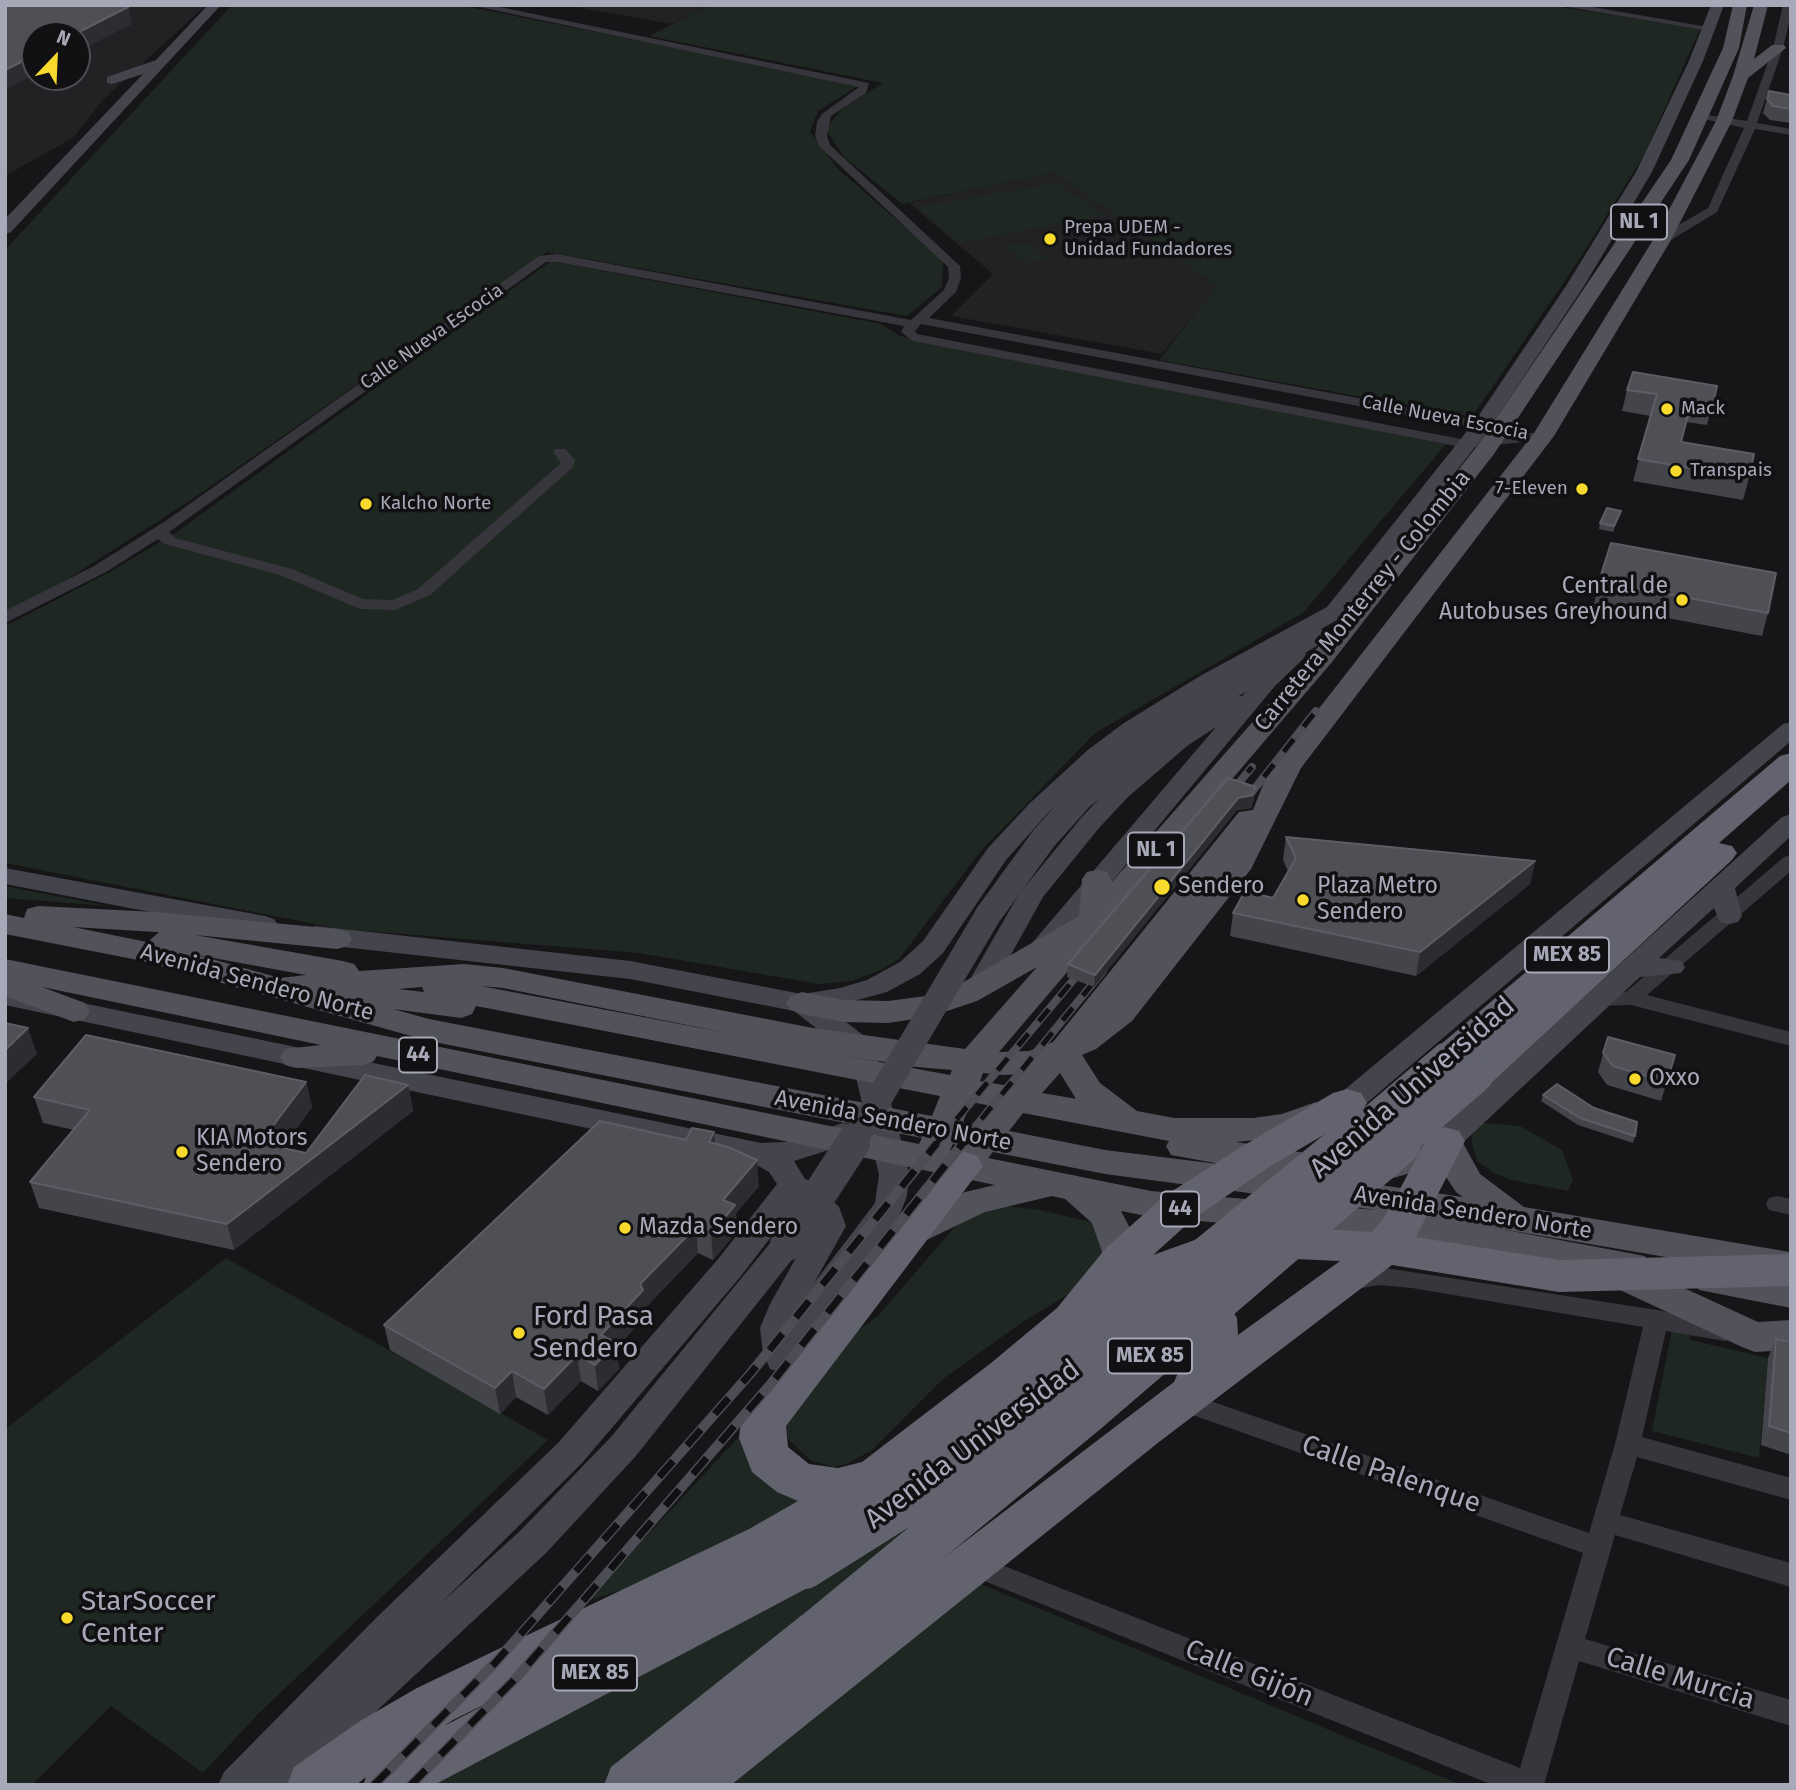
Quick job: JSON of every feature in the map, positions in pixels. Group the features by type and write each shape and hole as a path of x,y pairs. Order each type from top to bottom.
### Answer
{"highway":[{"name":"MEX 85","path":"1706,866 1791,763"},
{"name":"MEX 85","path":"1706,866 1791,791"},
{"name":"Avenida Universidad","path":"630,1785 1085,1412 1462,1068 1706,866"},
{"name":"Avenida Universidad","path":"389,1785 414,1768 804,1566 912,1498 1282,1200 1462,1068"},
{"path":"313,1785 378,1738 435,1704 766,1544 876,1477 997,1384 1126,1273 1178,1208 1255,1157 1347,1103"},
{"name":"NL 1","path":"780,1384 909,1236 974,1112"},
{"path":"690,1785 970,1563 1371,1261 1400,1225 1445,1141"},
{"path":"1126,1273 1242,1244 1300,1241 1400,1225 1559,1276 1791,1270"},
{"path":"1126,1273 1185,1290 1207,1304 1215,1318 1216,1336 1187,1397"},
{"path":"780,1384 762,1429 768,1458 793,1478 807,1484 838,1488 876,1477"}],"main road":[{"name":"Carretera Monterrey - Colombia","path":"974,1112 1094,921 1323,657 1469,456 1491,431 1680,160 1731,48 1740,5"},
{"name":"Carretera Monterrey - Colombia","path":"1063,1051 1085,1041 1121,1013 1241,863 1289,765 1543,436 1662,240 1724,121 1741,76 1761,5"},
{"path":"1771,5 1787,31"},
{"path":"1741,76 1784,46"},
{"path":"1667,127 1699,120"},
{"path":"1438,479 1469,456"},
{"path":"974,1112 1009,1052 1150,877 1159,846"},
{"path":"802,1003 844,1011 888,1012 929,1006 979,988 1094,921 1097,879"},
{"path":"12,919 384,978 870,1082 974,1112 1174,1130 1253,1130 1285,1125 1347,1103"},
{"path":"12,919 156,922 337,939"},
{"name":"Avenida Sendero Norte","path":"12,919 279,986 429,1030 870,1082 974,1112 1105,1162 1222,1178 1400,1225 1791,1294"},
{"path":"5,956 96,975 152,982 279,986 384,978"},
{"name":"Avenida Sendero Norte","path":"5,969 889,1151 974,1112"},
{"path":"5,984 74,1011"},
{"path":"1063,1051 1074,1073 1097,1100 1123,1115 1174,1130"},
{"path":"1063,1051 1066,1119 1085,1148 1105,1162"},
{"name":"NL 1","path":"974,1112 1063,1051"},
{"path":"296,1057 404,1052"},
{"name":"Avenida Sendero Norte","path":"974,1112 1068,1187 1178,1208 1400,1225 1549,1224 1791,1264"},
{"path":"1066,1119 1255,1157 1337,1170 1383,1169 1429,1155 1445,1141 1460,1173 1481,1194 1513,1213 1549,1224"},
{"path":"909,1236 942,1216 978,1201 1016,1192 1068,1187 1106,1215 1116,1236 1126,1273"},
{"path":"1582,1257 1773,1336"}],"street":[{"path":"5,229 125,105 215,5"},
{"path":"475,5 865,85 862,91 827,114 822,122 821,136 825,146 954,266 950,292 915,326"},
{"path":"1561,5 1626,10 1709,28"},
{"name":"NL 1","path":"1491,431 1644,172 1667,127 1718,5"},
{"path":"1662,240 1706,216 1713,209 1784,46 1788,5"},
{"path":"125,105 106,82 167,60"},
{"path":"1699,120 1724,121 1791,132"},
{"name":"Calle Nueva Escocia","path":"5,618 100,569 159,531 546,258 915,326 1314,393 1491,431 1543,436"},
{"name":"Calle Nueva Escocia","path":"915,326 1469,456"},
{"path":"1234,399 1306,406 1319,401 1314,393"},
{"path":"159,531 170,541 286,572 360,604 395,605 424,592 568,464 566,456 560,452"},
{"path":"1034,956 1267,681 1335,612 1438,479"},
{"path":"5,876 337,939 630,970 802,1003 843,996 877,986 910,968 933,947 996,854 1039,808 1098,754 1132,728 1187,693 1335,612"},
{"path":"269,1785 533,1542 623,1447 788,1244 824,1191 988,915 1044,838 1079,799 1145,742 1198,705 1314,636"},
{"path":"979,988 1032,894 1119,792 1179,741 1267,681"},
{"path":"1789,826 1706,866 1630,968 1445,1141 1416,1154 1394,1156 1376,1150 1352,1133 1347,1124 1347,1103 1791,729"},
{"path":"1632,998 1791,861"},
{"path":"1706,866 1729,916"},
{"path":"1630,968 1671,967"},
{"path":"5,996 761,1154 786,1153 831,1139 870,1082"},
{"path":"1597,1001 1632,998 1790,1038"},
{"path":"780,1384 889,1206 894,1186 889,1151 870,1082 802,1003"},
{"path":"761,1154 780,1164 792,1184 817,1200 828,1215 830,1226 781,1313 776,1328 780,1384"},
{"path":"238,1785 380,1640 570,1453 730,1267 786,1196 792,1184"},
{"path":"1337,1286 1364,1278 1396,1276 1773,1336 1791,1344"},
{"path":"1528,1785 1629,1444 1657,1319"},
{"name":"Calle Palenque","path":"1187,1397 1603,1535 1791,1575"},
{"path":"1629,1444 1791,1489"},
{"name":"Calle Gijón","path":"970,1563 1528,1785"},
{"name":"Calle Murcia","path":"1569,1646 1791,1713"}],"shaded area":[{"path":"5,5 206,5 103,100 73,138 5,176"},
{"path":"232,5 459,5 861,84 818,111 810,132 838,169 943,260 942,287 907,316 547,252 191,500 66,580 5,612 5,250"},
{"path":"564,5 709,5 671,24"},
{"path":"709,5 1549,5 1700,29 1644,155 1579,260 1472,417 1159,360 1217,286 1055,173 902,204 844,157 828,133 828,126 842,109 883,83 649,36"},
{"name":"Prepa UDEM - Unidad Fundadores","path":"1055,173 1218,286 1162,354 951,316 993,274 909,203"},
{"path":"1057,183 1106,215 960,243 917,207"},
{"path":"1028,243 1048,259 1025,263 1005,246"},
{"path":"551,261 881,324 900,336 1446,444 1303,613 1095,733 980,852 899,959 881,970 852,981 819,984 639,953 340,929 5,863 5,626 110,572 178,531"},
{"path":"5,886 108,906 5,898"},
{"path":"1485,1123 1520,1126 1562,1150 1573,1180 1568,1191 1511,1180 1494,1173 1477,1161 1472,1143 1473,1126"},
{"path":"1008,1206 1040,1210 1091,1222 1106,1234 1101,1259 1076,1290 1024,1321 943,1379 872,1450 847,1464 833,1467 810,1460 788,1439 785,1422 855,1332 878,1316 952,1230 972,1214"},
{"path":"226,1258 548,1440 260,1712 203,1773 111,1706 32,1785 5,1785 5,1429"},
{"path":"1673,1325 1692,1327 1690,1340 1768,1358 1759,1458 1652,1431"},
{"path":"749,1426 749,1451 758,1477 807,1501 684,1569 585,1602"},
{"path":"989,1475 602,1785 435,1785 445,1775 807,1589"},
{"path":"964,1577 1461,1785 721,1785"}],"building":[{"path":"5,5 128,7 91,26 91,21 21,21 21,62 5,70"},
{"path":"1769,91 1791,95 1791,109 1773,106 1767,99"},
{"path":"1633,372 1717,386 1713,404 1692,400 1681,442 1754,454 1749,478 1638,459 1657,394 1627,390"},
{"path":"1607,508 1621,511 1614,526 1600,523"},
{"path":"1611,543 1776,573 1768,613 1599,581"},
{"path":"1228,778 1256,787 1253,795 1238,798 1095,975 1068,964"},
{"path":"1286,837 1535,861 1420,952 1233,913 1245,891 1273,898 1296,858"},
{"path":"5,1023 28,1028 5,1050"},
{"name":"KIA Motors Sendero","path":"86,1035 306,1082 260,1143 306,1153 365,1075 408,1085 227,1224 30,1182 90,1110 34,1097"},
{"path":"1608,1037 1675,1055 1667,1082 1613,1066 1603,1053"},
{"path":"1557,1084 1594,1108 1637,1122 1635,1136 1580,1118 1543,1095"},
{"path":"600,1121 686,1140 692,1128 714,1132 709,1142 757,1160 723,1200 735,1205 711,1234 696,1227 640,1284 643,1290 601,1335 616,1343 595,1365 577,1355 544,1389 512,1371 495,1388 384,1325"},
{"path":"1776,1339 1791,1342 1791,1433 1769,1426"}],"railway":[{"path":"1244,802 1316,711"},
{"path":"1227,797 1252,767"},
{"path":"936,1144 1085,966"},
{"path":"961,1144 1103,971"},
{"path":"374,1785 495,1663 750,1374 937,1143"},
{"path":"411,1785 517,1677 770,1385 963,1143"}],"place":[{"name":"Prepa UDEM - Unidad Fundadores","path":"1050,239"},
{"name":"Mack","path":"1667,409"},
{"name":"Transpais","path":"1676,471"},
{"name":"7-Eleven","path":"1582,489"},
{"name":"Kalcho Norte","path":"366,504"},
{"name":"Central de Autobuses Greyhound","path":"1682,600"},
{"name":"Sendero","path":"1162,887"},
{"name":"Plaza Metro Sendero","path":"1303,900"},
{"name":"Oxxo","path":"1635,1079"},
{"name":"KIA Motors Sendero","path":"182,1152"},
{"name":"Mazda Sendero","path":"625,1228"},
{"name":"Ford Pasa Sendero","path":"519,1333"},
{"name":"StarSoccer Center","path":"67,1618"}]}
